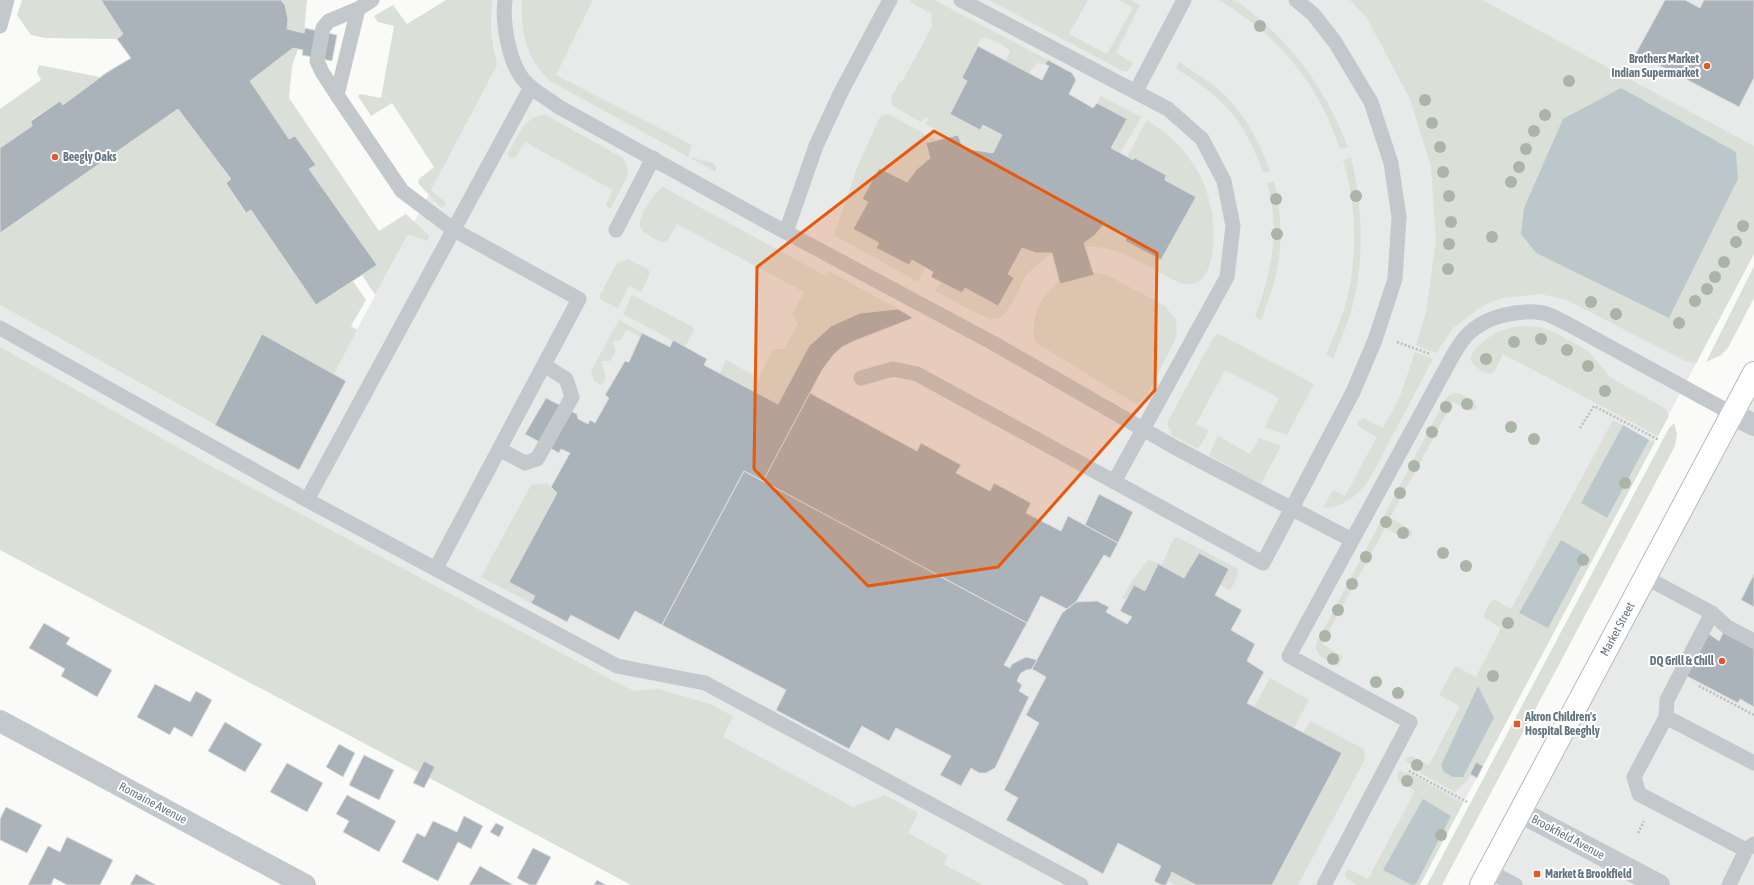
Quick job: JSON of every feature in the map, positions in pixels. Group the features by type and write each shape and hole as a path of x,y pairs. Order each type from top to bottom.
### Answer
{"main road":[{"name":"Market Street","path":"1485,878 1754,373"}],"street":[{"path":"1733,414 1754,426"},
{"name":"Romaine Avenue","path":"0,721 305,885"},
{"name":"Brookfield Avenue","path":"1520,812 1659,885"}],"lane":[{"path":"0,26 8,0"},
{"path":"372,0 358,9 329,21 323,28 317,61 322,72 337,95 402,191 454,230 579,299 436,568"},
{"path":"505,0 504,20 515,66 522,78 531,87 559,107 786,232 993,343 1143,429 1292,510 1352,540"},
{"path":"786,232 816,146 841,92 890,0"},
{"path":"961,0 1168,109 1202,139 1224,181 1233,226 1227,277 1114,482"},
{"path":"1136,91 1184,0"},
{"path":"861,378 893,369 917,374 1264,563 1353,392 1375,340 1395,279 1398,217 1391,163 1371,102 1335,42 1313,14 1296,0"},
{"path":"337,95 358,9"},
{"path":"307,500 531,87"},
{"path":"616,230 653,158"},
{"path":"1324,885 1410,722 1289,656 1450,360 1468,334 1490,319 1525,312 1545,313 1733,414"},
{"path":"0,328 307,500 617,666 705,683 1081,885"},
{"path":"499,449 525,463 537,459 572,397 566,379 544,365"},
{"path":"1645,577 1712,613 1732,618 1754,630"},
{"path":"1712,613 1727,627 1754,641"},
{"path":"1712,613 1667,700 1666,717 1634,777 1639,794 1750,847 1728,885"},
{"path":"1666,717 1754,763"},
{"path":"1485,878 1515,885"}],"path":[{"path":"1394,341 1434,356"},
{"path":"1580,428 1594,406 1659,440"},
{"path":"1680,676 1754,715"},
{"path":"1408,770 1467,802"}],"highlighted area":[{"path":"934,131 1157,253 1155,390 998,567 868,586 754,469 757,267"}],"shaded area":[{"path":"22,0 101,0 123,34 117,39 45,38 31,35 17,15"},
{"path":"282,0 307,0 304,33 287,29 287,14"},
{"path":"446,0 492,0 491,32 497,65 431,190 446,203 444,206 440,207 418,183 419,179 434,167 392,103 371,116 358,96 360,94 381,98 394,26 378,22 374,16 393,5 407,24"},
{"path":"492,0 989,0 1008,10 1013,0 1754,0 1754,254 1420,885 984,885 0,358 0,305 214,425 262,334 334,373 431,190 495,51 491,32"},
{"path":"522,0 593,0 556,75 692,145 688,157 550,81 535,63 530,54 524,34"},
{"path":"910,0 934,0 1048,60 1045,64 1037,63 1029,73 1006,61 1010,51 1003,45 985,37 980,40 962,78 967,81 950,113 980,129 983,125 1002,135 993,153 963,148 958,135 949,137 925,124 928,119 926,117 921,122 893,106 891,98 900,81 902,82 933,25 931,23 932,14 912,3"},
{"path":"989,0 1088,0 1069,34 1107,54 1133,8 1119,0 1131,0 1140,5 1116,53 1133,63 1128,71 1123,71"},
{"path":"1219,0 1236,1 1264,23 1291,51 1314,80 1323,95 1348,147 1340,149 1331,125 1320,103 1308,82 1294,63 1260,29 1241,14"},
{"path":"1350,0 1482,0 1754,146 1754,254 1696,363 1685,361 1567,300 1540,294 1504,298 1493,301 1478,309 1453,328 1436,353 1416,345 1426,312 1436,241 1431,167 1410,99 1367,18","holes":["1736,152 1738,179 1669,318"]},
{"path":"293,48 298,49 292,66 289,98 379,231 406,214 429,236 427,241 408,234 375,295 362,275 377,265 309,169 316,165 295,136 289,139 250,81"},
{"path":"1179,62 1217,88 1235,106 1249,126 1261,148 1270,171 1263,172 1250,141 1232,113 1211,93 1176,68"},
{"path":"39,65 100,77 63,105 60,101 31,120 32,126 0,148 0,109 41,80 37,72"},
{"path":"1621,88 1736,152 1738,179 1669,318 1536,253 1521,234 1524,208 1563,119"},
{"path":"1101,96 1141,117 1120,154 1111,148 1126,119 1097,103"},
{"path":"178,109 231,179 226,183 245,213 251,210 316,305 353,281 366,300 351,326 357,330 334,374 262,334 215,425 0,305 0,233"},
{"path":"544,114 623,158 628,169 627,177 611,208 607,207 606,204 613,190 525,142 515,158 509,157 508,153 523,127 531,119"},
{"path":"888,114 936,140 926,143 930,158 907,182 879,168 862,199 868,202 853,229 879,243 877,248 909,265 912,260 925,268 918,282 834,235 857,168 878,121 881,116"},
{"path":"1147,120 1171,138 1184,152 1201,177 1209,199 1213,223 1213,247 1211,260 1207,271 1201,279 1192,284 1180,283 1123,253 1098,247 1085,247 1084,243 1095,235 1104,224 1127,235 1125,241 1161,260 1195,197 1165,180 1166,175 1135,158 1133,160 1127,157"},
{"path":"689,157 714,163 716,172"},
{"path":"1351,157 1360,215 1361,235 1359,274 1351,312 1333,358 1326,355 1344,310 1353,261 1353,210 1351,193 1343,160"},
{"path":"1274,181 1280,218 1278,267 1261,320 1255,317 1270,268 1274,234 1271,200 1267,183"},
{"path":"663,187 826,276 829,271 898,309 860,313 831,326 809,346 778,404 720,373 726,360 759,378 773,349 784,349 798,323 792,315 804,292 677,224 667,242 659,241 645,233 640,227 641,218 651,199"},
{"path":"1022,248 1036,253 1052,253 1036,266 1024,279 1009,308 1000,318 989,318 935,291 941,282 962,293 965,288 998,306 1014,278 1008,274"},
{"path":"628,259 649,270 649,275 641,292 629,286 618,308 601,300 600,295 617,263"},
{"path":"1754,266 1754,298 1728,348 1721,355 1706,362"},
{"path":"1092,272 1107,275 1165,306 1176,320 1177,333 1175,340 1149,391 1137,404 1035,342 1035,316 1042,301 1052,287 1059,281 1060,284 1093,275"},
{"path":"632,295 691,326 694,330 685,347 623,314"},
{"path":"619,320 642,333 640,337 626,329 621,340 613,341 616,350 610,361 601,361 606,377 602,385 594,381 591,371"},
{"path":"1522,326 1539,327 1554,332 1588,351 1611,378 1666,409 1669,416 1658,436 1503,354 1494,372 1490,374 1473,365 1471,359 1472,354 1484,341 1501,331"},
{"path":"1219,334 1314,384 1287,435 1265,427 1279,398 1225,370 1196,424 1209,431 1198,449 1171,435 1172,433 1167,423 1211,342 1216,335"},
{"path":"0,347 209,465 625,687 636,691 659,689 710,704 733,716 723,737 853,807 885,795 918,813 908,833 948,855 944,864 984,885 631,885 0,550"},
{"path":"1415,352 1433,359 1369,480 1360,491 1349,500 1337,506 1323,508 1333,490 1345,496 1377,437 1359,427 1357,425 1358,421 1363,418 1383,428 1399,399"},
{"path":"1754,373 1754,885 1481,885"},
{"path":"1453,393 1458,393 1475,401 1476,408 1471,411 1453,402 1390,518 1410,529 1412,535 1406,539 1385,528 1322,644 1343,657 1338,666 1320,655 1316,648 1316,644 1446,398"},
{"path":"1613,420 1623,425 1581,503 1607,518 1649,440 1655,442 1483,766 1476,762 1468,780 1455,792 1424,775 1405,760 1410,756 1429,765 1460,706 1439,695 1455,666 1476,677 1501,628 1485,618 1484,614 1491,601 1495,600 1511,609"},
{"path":"1674,423 1677,434 1675,446 1442,885 1427,885 1669,428"},
{"path":"1623,425 1649,440 1607,518 1581,503"},
{"path":"1218,436 1250,454 1259,438 1281,446 1261,484 1209,455"},
{"path":"546,483 557,493 509,582 535,596 531,603 481,577 531,485"},
{"path":"1177,537 1237,568 1238,575 1230,591 1220,585 1229,569 1199,553 1184,578 1145,591 1126,600 1122,598 1132,581 1148,560 1162,564 1173,540"},
{"path":"1561,540 1587,555 1548,628 1519,613"},
{"path":"1270,678 1309,700 1294,728 1254,707"},
{"path":"1478,686 1494,718 1463,777 1453,777 1444,772 1441,765"},
{"path":"1310,721 1364,749 1365,759 1298,885 1272,885 1342,753 1303,733"},
{"path":"1399,771 1411,774 1463,803 1420,885 1357,885 1346,878 1345,874 1347,870 1368,879 1415,791 1398,780 1397,777"},
{"path":"1423,799 1451,816 1416,884 1412,885 1383,870"},
{"path":"1172,872 1196,885 1176,885 1168,881"}],"building":[{"name":"Beegly Oaks","path":"101,0 281,0 285,5 288,19 287,29 304,33 305,28 337,35 332,61 302,55 303,50 293,48 250,81 289,139 295,136 316,165 309,169 377,265 316,305 251,210 246,213 226,183 231,179 178,109 0,233 0,148 32,126 31,121 60,101 63,105 106,73 131,58 117,39 123,34"},
{"name":"Brothers Market Indian Supermarket","path":"1665,0 1685,0 1700,8 1704,0 1754,0 1754,78 1739,107 1636,53"},
{"path":"978,46 1042,80 1049,66 1045,64 1048,60 1072,73 1076,80 1069,94 1093,108 1097,103 1127,119 1111,148 1133,160 1135,158 1166,175 1165,180 1196,197 1161,260 1125,241 1127,235 1104,224 1095,235 1084,243 1094,275 1060,284 1052,253 1036,253 1022,248 1008,274 1014,278 998,306 965,288 962,293 931,277 933,272 912,260 909,265 876,248 879,243 853,229 868,202 862,199 879,168 907,182 917,169 930,158 926,143 958,135 963,148 993,153 1002,135 983,125 980,130 950,114 967,81 962,78"},
{"path":"898,309 913,318 854,341 842,347 834,354 822,370 763,481 744,471 662,625 635,611 619,640 571,615 567,622 531,603 535,596 509,582 557,493 551,487 570,453 561,449 559,453 525,434 546,398 577,414 578,419 588,424 590,420 595,423 609,398 605,395 625,361 629,362 642,333 670,347 673,340 707,359 704,365 778,404 809,346 831,326 860,313"},
{"path":"262,334 346,381 299,470 215,425"},
{"path":"810,393 917,451 921,443 961,465 956,473 990,491 994,483 1031,503 1026,513 1061,531 1068,516 1118,543 1110,558 1104,555 1076,602 1067,609 1041,596 1027,623 763,481"},
{"path":"744,471 1027,623 1004,665 1010,668 1012,664 1026,657 1037,660 1032,669 1026,670 1020,674 1017,681 1022,685 1019,691 1029,697 995,768 986,773 979,773 971,768 961,786 940,775 951,756 896,728 889,741 862,726 849,749 776,710 786,690 662,625"},
{"path":"1099,494 1133,512 1118,543 1085,525"},
{"path":"1199,553 1229,569 1215,595 1242,610 1231,630 1255,644 1247,661 1264,672 1247,703 1342,753 1272,885 1196,885 1172,872 1166,885 1161,885 1154,881 1161,866 1118,843 1103,874 1006,820 1018,798 1004,790 1039,723 1026,715 1046,677 1032,669 1062,613 1076,602 1097,601 1109,607 1106,612 1127,624 1132,617 1120,611 1134,585 1145,591 1158,564 1184,578"},
{"path":"1754,574 1754,607 1741,600"},
{"path":"44,623 70,638 66,644 112,670 97,697 61,676 65,669 29,648"},
{"name":"DQ Grill & Chill","path":"1724,631 1754,647 1754,707 1740,699 1738,703 1683,674 1706,632 1719,641"},
{"path":"155,684 190,702 196,691 212,700 192,737 174,727 170,735 137,717"},
{"path":"225,722 262,744 245,772 208,751"},
{"path":"339,744 355,753 343,777 326,767"},
{"path":"364,755 394,770 379,800 349,785"},
{"path":"424,761 435,767 424,788 413,783"},
{"path":"1476,762 1483,766 1477,778 1470,774"},
{"path":"287,763 323,783 307,812 270,792"},
{"path":"347,795 396,821 379,852 343,832 349,821 336,814"},
{"path":"6,807 42,825 27,853 0,840 0,819"},
{"path":"464,816 483,826 471,849 458,842 438,881 402,862 417,833 425,837 433,821 457,832"},
{"path":"496,823 504,827 499,837 490,832"},
{"path":"67,837 113,860 100,885 67,885 54,878 51,885 28,885 48,846 60,852"},
{"path":"533,848 551,857 536,885 530,885 517,878"},
{"path":"480,866 513,885 469,885"},
{"path":"136,874 156,885 130,885"},
{"path":"597,880 606,885 594,885"}],"place":[{"name":"Brothers Market Indian Supermarket","path":"1707,66"},
{"name":"Beegly Oaks","path":"55,157"},
{"name":"DQ Grill & Chill","path":"1722,661"},
{"name":"Akron Children's Hospital Beeghly","path":"1517,724"},
{"name":"Market & Brookfield","path":"1537,874"}]}
